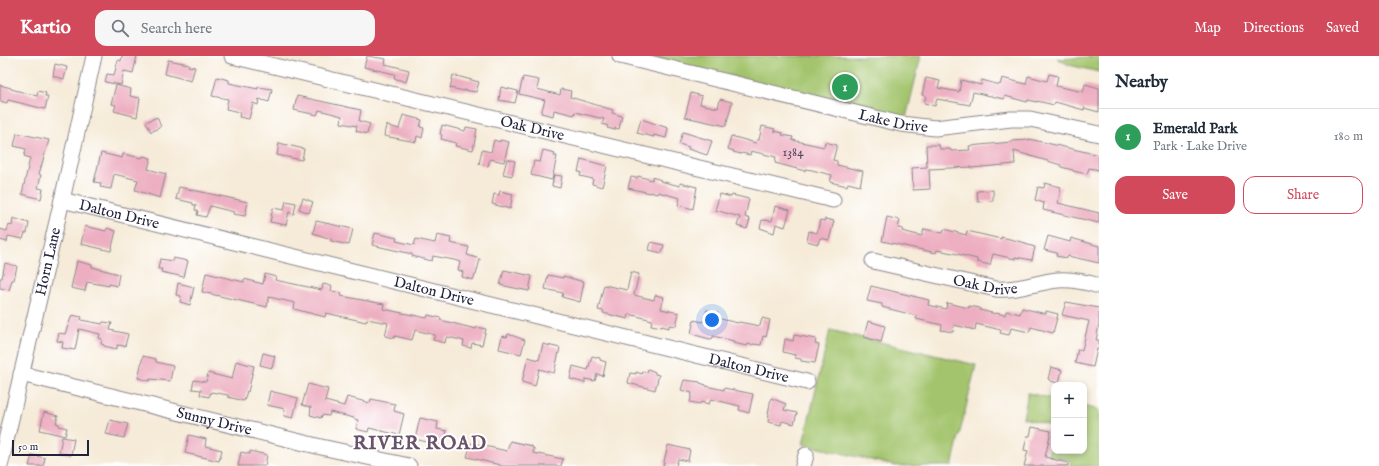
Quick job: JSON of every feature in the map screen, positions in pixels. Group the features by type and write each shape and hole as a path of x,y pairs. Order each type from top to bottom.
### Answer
{"street":[{"name":"Horn Lane","path":"0,466 94,56"},
{"name":"Oak Drive","path":"232,56 833,200"},
{"name":"Lake Drive","path":"620,56 913,126 935,128 1011,119 1044,122 1099,134"},
{"name":"Dalton Drive","path":"62,200 807,382"},
{"name":"Oak Drive","path":"873,261 996,289 1012,289 1057,280 1068,280 1099,286"},
{"name":"Sunny Drive","path":"22,374 321,447 408,466"}],"green space":[{"path":"647,56 921,56 906,118"},
{"path":"1099,56 1099,72 1069,65 1057,58 1062,59"},
{"path":"830,330 976,365 952,466 896,466 803,444"},
{"path":"1028,393 1051,398 1051,425 1023,418"},
{"path":"1087,407 1099,410 1099,466 1070,466 1071,461 1048,455 1051,443 1051,454 1087,454"}],"building":[{"path":"122,56 137,56 133,73 124,71 121,85 105,82 107,74 114,75 118,60 121,61"},
{"path":"367,56 386,59 385,64 409,70 406,82 394,78 395,74 364,67"},
{"path":"168,60 189,64 188,66 195,67 191,81 165,74"},
{"path":"55,64 67,67 64,79 53,76"},
{"path":"1049,74 1058,76 1056,86 1083,92 1085,84 1099,88 1099,112 1084,108 1084,110 1055,102 1054,105 1028,100 1027,102 1005,96 1004,99 973,92 970,105 937,99 935,106 924,103 926,96 922,95 926,78 940,81 938,88 959,92 961,80 981,85 982,80 1000,85 1002,78 1026,84 1028,76 1047,81"},
{"path":"453,75 479,82 476,92 450,88"},
{"path":"217,77 229,80 229,83 258,89 258,87 272,89 269,102 259,99 258,105 253,103 249,119 239,117 240,112 226,109 228,99 212,96"},
{"path":"523,77 539,80 537,89 560,95 561,89 571,91 570,97 613,110 612,113 622,116 619,129 615,128 615,130 607,128 608,126 602,124 604,119 575,112 574,115 554,110 553,116 541,113 545,100 519,94"},
{"path":"0,85 37,96 38,91 46,93 45,96 48,96 45,109 8,100 7,103 0,101"},
{"path":"116,85 131,89 130,96 140,98 137,117 114,111 116,105 111,104"},
{"path":"501,87 518,91 515,103 499,100"},
{"path":"691,93 702,96 700,104 718,108 720,99 732,102 726,126 685,117"},
{"path":"297,96 361,110 359,121 370,124 367,134 356,131 357,126 341,123 342,116 319,110 317,115 294,110"},
{"path":"403,115 422,120 420,127 424,128 422,138 417,136 416,142 384,136 386,125 399,129"},
{"path":"157,117 161,127 151,132 146,122"},
{"path":"641,119 668,128 666,138 637,133"},
{"path":"442,125 465,131 466,127 477,129 473,150 455,146 456,143 441,139 442,135 440,134"},
{"path":"762,126 775,129 774,131 783,133 782,135 793,137 792,140 824,147 825,142 837,145 833,160 837,161 837,165 863,171 860,186 848,183 847,186 830,182 832,175 812,170 805,169 805,171 775,163 776,157 751,151 750,155 741,154 728,149 731,136 756,143 757,140 759,140"},
{"path":"683,132 712,141 707,155 688,149 689,147 679,144"},
{"path":"17,133 49,140 39,174 41,175 38,188 43,189 41,199 22,194 30,158 24,156 26,149 14,146"},
{"path":"1029,139 1099,155 1099,170 1089,168 1087,174 1073,171 1061,167 1061,165 1014,151 1015,164 971,168 929,169 930,189 913,190 912,168 927,167 926,145 939,145 940,149 950,149 951,151 970,150 969,146"},
{"path":"494,140 509,142 504,162 490,159 488,166 479,164 482,150 491,152"},
{"path":"279,143 304,149 302,160 277,155"},
{"path":"543,150 555,153 554,156 557,156 552,180 531,175 534,161 540,162"},
{"path":"101,153 122,158 123,154 142,158 143,156 151,158 148,169 166,174 160,198 135,190 138,180 114,174 111,189 100,187 101,183 94,182"},
{"path":"507,159 515,161 512,176 503,174"},
{"path":"581,159 607,166 602,187 592,184 593,179 580,176 581,172 578,172"},
{"path":"554,175 562,176 560,188 552,186"},
{"path":"638,176 652,180 652,177 661,180 660,181 680,186 680,183 697,187 693,209 678,205 680,198 658,192 657,194 628,188 631,177 637,178"},
{"path":"1045,183 1061,187 1058,203 1099,213 1099,223 1043,210 1044,203 1035,200 1038,187 1044,188"},
{"path":"179,187 248,202 245,216 233,214 234,212 210,206 206,217 197,215 198,211 195,210 196,205 176,199"},
{"path":"993,190 993,201 978,202 977,191"},
{"path":"500,191 513,194 510,209 492,204 494,194 499,195"},
{"path":"720,194 749,199 745,217 750,219 747,229 737,226 740,217 715,210"},
{"path":"303,198 313,202 309,213 299,209"},
{"path":"286,201 296,203 294,214 289,212 286,225 270,222 273,208 284,210"},
{"path":"775,206 790,210 785,227 776,224 774,233 760,228 762,220 772,221"},
{"path":"887,217 900,220 898,228 903,229 902,231 922,236 924,229 943,233 944,229 966,235 967,231 1026,243 1025,244 1035,247 1032,260 1015,257 1015,259 993,254 990,265 977,262 977,259 953,253 937,250 936,253 882,241"},
{"path":"13,218 29,223 27,233 25,233 23,239 8,236 7,242 0,240 0,229 7,231 9,225 12,226"},
{"path":"825,219 834,221 829,240 820,238 818,244 807,241 809,231 817,233 820,220 824,221"},
{"path":"316,221 353,229 349,245 331,241 331,239 313,233"},
{"path":"85,226 106,231 107,228 116,231 111,251 81,244"},
{"path":"375,233 397,238 396,241 414,245 416,239 435,243 437,235 451,238 450,243 469,247 467,255 480,259 476,275 473,280 462,277 463,272 458,270 460,262 454,260 433,256 432,261 412,256 412,254 372,245"},
{"path":"1048,236 1070,242 1071,238 1099,246 1099,263 1068,256 1067,258 1056,256 1057,253 1044,250"},
{"path":"651,242 664,245 662,253 649,250"},
{"path":"173,258 188,261 184,277 161,272 162,269 158,269 160,259 173,261"},
{"path":"77,261 92,265 92,267 119,274 117,286 87,282 85,291 71,288"},
{"path":"5,263 17,266 14,280 12,280 9,290 0,288 0,278 2,278"},
{"path":"504,270 532,276 529,291 500,285"},
{"path":"631,272 639,274 634,295 654,300 655,295 664,297 661,309 679,313 676,326 669,325 669,328 651,325 652,320 629,314 628,319 603,313 604,311 598,310 604,285 627,290"},
{"path":"206,273 244,282 244,279 263,284 265,274 276,277 275,280 322,290 323,284 332,286 331,291 342,293 341,296 384,304 383,309 427,318 428,315 441,318 440,320 476,329 477,327 486,329 482,345 472,343 471,348 463,346 464,341 448,337 446,338 445,343 433,340 435,335 415,330 412,340 395,336 394,338 385,336 388,323 367,319 366,322 326,313 325,317 294,309 295,303 269,297 267,307 202,292"},
{"path":"548,275 563,278 563,276 584,282 580,302 562,297 563,293 545,289"},
{"path":"178,283 194,287 190,305 180,302 181,296 176,295"},
{"path":"871,286 929,300 928,305 946,309 947,303 969,308 969,306 980,308 980,310 1005,315 1006,311 1020,314 1022,308 1046,314 1046,311 1058,314 1053,333 1031,327 1029,332 1011,328 1009,335 1000,333 1001,330 976,324 975,330 954,325 953,332 941,330 942,325 916,319 917,316 882,307 882,304 867,301"},
{"path":"1066,302 1099,308 1099,325 1096,340 1099,340 1099,349 1097,349 1093,367 1075,363 1078,349 1082,350 1089,321 1062,315"},
{"path":"707,310 718,313 716,318 738,323 760,326 762,318 770,320 766,337 763,336 761,345 748,344 747,346 713,336 713,338 710,339 691,333 694,320 703,322"},
{"path":"72,315 82,317 81,320 102,324 103,322 112,323 110,330 128,334 125,346 117,345 117,349 104,346 101,344 102,339 99,338 100,334 79,329 75,350 62,348 63,342 57,341 59,333 65,334"},
{"path":"868,321 885,326 881,342 864,337"},
{"path":"508,334 525,340 521,354 499,349 502,336 507,337"},
{"path":"794,335 816,339 815,344 819,345 815,363 801,361 801,359 795,358 795,355 783,352 785,339 793,341"},
{"path":"543,344 560,348 554,373 539,369 535,386 522,382 528,357 539,360"},
{"path":"263,353 275,356 272,368 260,365"},
{"path":"143,356 156,359 156,362 173,366 170,381 150,379 150,381 138,378"},
{"path":"592,356 600,358 600,360 606,362 603,376 597,374 595,381 585,379 585,383 570,379 573,366 588,370"},
{"path":"236,361 254,366 248,392 247,391 244,401 228,397 228,395 211,392 209,397 200,395 201,390 192,389 194,380 206,382 208,373 232,379"},
{"path":"1051,367 1062,370 1059,382 1050,381 1048,379"},
{"path":"648,369 659,375 655,390 628,383 630,373 636,374 636,372 642,374 643,371 647,372"},
{"path":"684,380 700,382 706,386 724,390 724,388 753,394 749,413 739,410 740,406 711,399 709,404 690,402 692,393 681,390"},
{"path":"308,384 328,389 325,401 344,406 347,397 370,403 371,399 395,404 394,411 404,414 399,435 369,428 368,432 356,429 358,420 330,412 329,416 322,415 321,418 310,415 311,407 302,405"},
{"path":"270,391 298,398 293,418 284,416 285,409 267,405"},
{"path":"771,398 786,404 784,410 797,413 794,424 782,421 781,425 768,422"},
{"path":"44,412 58,416 56,423 59,424 59,426 67,428 65,436 40,430"},
{"path":"420,418 438,422 437,429 447,431 443,446 415,439"},
{"path":"110,420 128,424 124,438 106,434"},
{"path":"1032,427 1051,431 1045,457 1068,463 1068,466 1024,466 1028,451 1024,450 1027,436 1030,436"},
{"path":"189,435 206,439 205,446 222,450 219,461 185,453"},
{"path":"62,437 74,439 71,455 59,453"},
{"path":"510,441 532,446 532,448 534,448 533,453 563,459 561,466 500,466 467,457 471,443 507,451"},
{"path":"668,445 690,450 688,461 678,459 676,466 663,466"},
{"path":"250,451 267,455 265,466 238,466 241,452 250,454"},
{"path":"32,455 45,458 43,466 29,466"}],"place":[{"name":"Emerald Park","path":"845,87"}],"district":[{"name":"RIVER ROAD","path":"420,444"}]}
